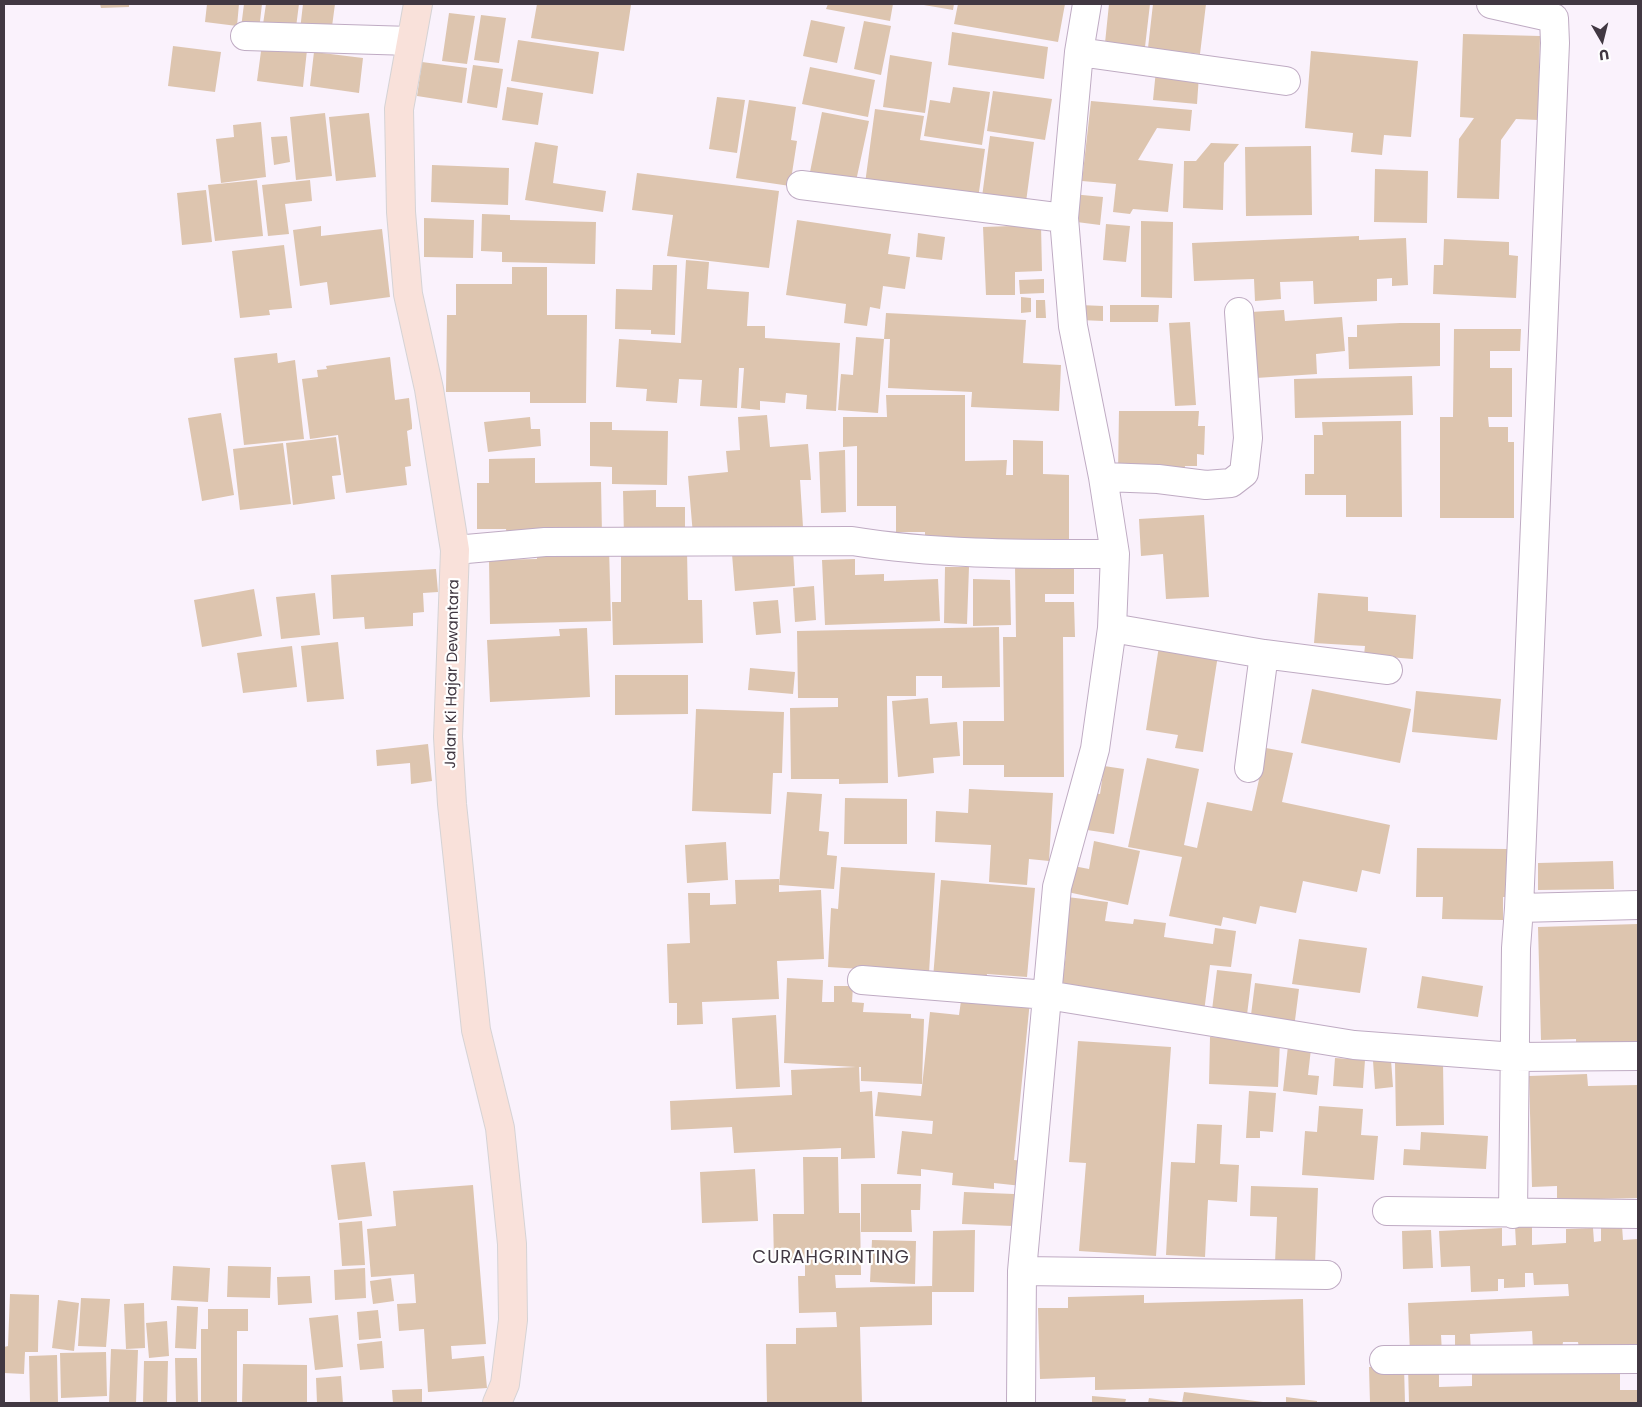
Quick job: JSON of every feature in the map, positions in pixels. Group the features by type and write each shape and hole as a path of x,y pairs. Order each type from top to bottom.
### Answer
{"main road":[{"name":"Jalan Ki Hajar Dewantara","path":"418,4 399,109 401,212 408,294 429,389 455,550 448,737 452,804 476,1030 500,1128 512,1244 513,1320 505,1384 497,1403"}],"street":[{"path":"1021,1403 1022,1271 1057,887 1094,749 1112,628 1115,554 1103,477 1073,326 1064,218 1079,52 1087,4"},
{"path":"1491,4 1554,18 1555,43 1516,948 1513,1214"},
{"path":"245,36 411,41"},
{"path":"1079,52 1286,81"},
{"path":"801,185 1064,218"},
{"path":"1103,477 1158,479 1206,485 1231,483 1244,473 1248,438 1239,312"},
{"path":"455,550 545,542 852,542 898,548 990,554 1115,554"},
{"path":"1112,628 1264,654 1388,670"},
{"path":"1249,768 1264,654"},
{"path":"1519,908 1638,905"},
{"path":"862,980 1047,995 1354,1045 1515,1057 1638,1056"},
{"path":"1387,1212 1638,1214"},
{"path":"1022,1271 1327,1275"},
{"path":"1384,1360 1638,1359"}],"building":[{"path":"100,4 129,4 129,7 101,8"},
{"path":"207,4 239,4 237,26 205,22"},
{"path":"244,4 262,4 259,30 241,28"},
{"path":"266,4 299,4 295,35 262,31"},
{"path":"303,4 335,4 331,34 300,30"},
{"path":"537,4 631,5 624,51 531,38"},
{"path":"828,4 893,4 890,21 826,9"},
{"path":"918,4 954,4 953,10"},
{"path":"958,4 1065,4 1058,42 954,24"},
{"path":"1109,4 1150,4 1145,47 1105,43"},
{"path":"1153,4 1206,4 1200,54 1148,48"},
{"path":"449,13 475,16 467,64 442,61"},
{"path":"481,15 506,18 499,63 474,60"},
{"path":"811,20 845,27 837,63 803,56"},
{"path":"864,21 891,26 881,75 854,69"},
{"path":"952,32 1048,47 1044,79 948,65"},
{"path":"1463,34 1540,36 1538,120 1516,119 1501,140 1499,199 1457,198 1459,139 1474,118 1460,117"},
{"path":"518,40 599,52 593,94 511,81"},
{"path":"262,44 307,50 303,87 257,81"},
{"path":"173,46 221,52 215,92 168,86"},
{"path":"1311,51 1418,61 1411,137 1384,135 1382,155 1351,152 1353,133 1305,128"},
{"path":"314,52 363,58 359,93 310,86"},
{"path":"890,55 932,62 925,113 883,107"},
{"path":"422,62 467,68 462,103 417,96"},
{"path":"473,65 503,69 497,108 467,103"},
{"path":"810,67 875,80 868,117 802,104"},
{"path":"1156,70 1199,75 1197,104 1153,100"},
{"path":"507,87 543,93 538,125 502,120"},
{"path":"953,87 990,92 982,145 924,136 930,100 950,103"},
{"path":"993,91 1052,99 1045,140 987,131"},
{"path":"717,97 745,100 737,153 709,149"},
{"path":"749,100 796,107 791,140 797,141 790,186 736,178"},
{"path":"1091,101 1192,110 1190,131 1157,128 1138,160 1173,164 1168,212 1133,209 1130,214 1113,212 1116,184 1082,181"},
{"path":"875,109 924,116 920,140 985,149 978,199 864,191"},
{"path":"822,112 869,121 856,181 810,172"},
{"path":"325,113 332,176 296,180 290,117"},
{"path":"369,113 376,177 336,181 329,117"},
{"path":"261,122 266,177 221,183 216,139 234,137 233,125"},
{"path":"287,136 290,162 274,165 271,137"},
{"path":"990,136 1034,142 1026,202 982,197"},
{"path":"535,142 558,146 553,183 606,191 603,212 525,200"},
{"path":"1211,143 1239,144 1224,163 1223,210 1183,208 1184,161 1196,161"},
{"path":"1311,146 1312,215 1246,216 1245,147"},
{"path":"432,165 509,168 508,205 431,202"},
{"path":"1375,169 1428,171 1427,223 1374,222"},
{"path":"637,173 779,191 769,268 667,256 673,215 632,210"},
{"path":"257,180 263,236 215,241 208,185"},
{"path":"310,180 312,201 285,204 289,234 268,236 262,185"},
{"path":"206,190 212,242 182,245 177,193"},
{"path":"1072,194 1103,197 1100,225 1069,221"},
{"path":"482,214 510,215 510,220 596,222 595,264 502,262 502,252 481,251"},
{"path":"424,218 474,220 473,258 424,257"},
{"path":"797,220 891,234 888,254 910,257 905,289 883,286 880,309 870,307 867,326 844,323 846,304 786,295"},
{"path":"1141,221 1173,222 1172,298 1141,297"},
{"path":"1106,224 1130,226 1126,262 1103,260"},
{"path":"1041,225 1042,271 1015,272 1015,295 986,295 983,227"},
{"path":"321,226 321,236 382,229 390,297 330,305 327,282 300,286 293,230"},
{"path":"918,233 945,237 942,260 916,257"},
{"path":"1359,236 1359,240 1406,238 1408,285 1392,286 1392,278 1377,279 1377,301 1314,304 1313,281 1280,282 1281,299 1255,301 1254,279 1194,281 1192,243"},
{"path":"1444,239 1509,242 1509,255 1518,256 1516,298 1433,294 1434,265 1443,265"},
{"path":"284,245 292,308 269,310 270,315 240,318 232,251"},
{"path":"686,260 709,262 707,289 749,292 747,326 765,326 765,338 840,343 836,411 806,409 807,395 786,393 785,403 760,401 760,410 741,408 744,368 739,368 737,408 700,406 702,380 679,379 677,403 646,401 647,389 616,387 619,339 681,343"},
{"path":"653,265 677,265 675,335 651,334 651,330 615,329 616,289 652,290"},
{"path":"512,267 547,267 547,315 587,315 586,403 530,403 530,392 446,392 447,315 456,315 456,284 512,284"},
{"path":"1044,279 1044,293 1020,294 1019,280"},
{"path":"1021,297 1031,298 1031,312 1021,313"},
{"path":"1036,300 1045,300 1046,318 1036,318"},
{"path":"1080,305 1103,306 1103,321 1080,320"},
{"path":"1110,305 1159,305 1158,322 1110,322"},
{"path":"1284,310 1285,321 1342,317 1345,351 1316,354 1317,374 1256,378 1251,312"},
{"path":"886,313 1026,320 1023,363 1061,365 1059,411 971,407 972,392 888,388 890,339 884,339"},
{"path":"1190,322 1196,405 1175,406 1169,323"},
{"path":"1440,323 1440,366 1349,369 1348,337 1357,337 1357,325"},
{"path":"1454,329 1521,329 1520,351 1490,351 1490,368 1512,368 1512,417 1488,417 1489,427 1508,427 1508,442 1514,442 1514,518 1440,518 1440,417 1453,417"},
{"path":"856,337 884,339 878,413 838,410 841,374 853,375"},
{"path":"277,353 278,363 295,360 304,439 244,445 234,358"},
{"path":"390,357 395,400 409,398 412,429 407,431 411,466 405,467 407,485 346,493 338,435 310,439 302,379 318,377 317,370 327,369 326,366"},
{"path":"1412,376 1413,415 1295,418 1294,379"},
{"path":"886,395 965,395 965,461 1007,460 1006,475 1013,475 1013,440 1043,441 1043,474 1069,475 1069,547 925,546 925,532 896,532 896,506 857,506 857,446 843,447 843,417 887,417"},
{"path":"1119,411 1199,411 1198,426 1205,426 1204,455 1197,454 1197,466 1185,466 1184,474 1118,474"},
{"path":"221,413 234,495 202,501 188,418"},
{"path":"767,415 770,447 808,444 811,480 800,480 803,527 693,535 688,476 728,472 726,451 740,450 738,417"},
{"path":"530,417 531,429 540,429 541,446 488,452 484,422"},
{"path":"1401,421 1402,517 1346,517 1346,495 1305,495 1305,474 1314,474 1314,435 1323,435 1322,422"},
{"path":"590,422 612,422 612,430 668,431 667,485 612,484 612,467 590,466"},
{"path":"336,437 341,475 332,476 335,499 293,505 286,443"},
{"path":"283,443 291,504 240,510 233,449"},
{"path":"845,450 846,512 821,513 819,452"},
{"path":"535,458 535,483 601,482 602,535 507,536 506,529 477,529 477,483 489,483 489,459"},
{"path":"656,490 656,507 685,507 685,537 624,538 623,491"},
{"path":"1204,515 1209,597 1166,599 1163,554 1141,556 1139,519"},
{"path":"609,547 611,621 490,624 489,560 537,559 537,548"},
{"path":"793,550 795,586 735,591 732,554"},
{"path":"687,551 688,600 702,600 703,643 613,645 612,602 621,602 621,552"},
{"path":"855,559 855,575 884,574 884,581 938,579 940,621 825,625 822,560"},
{"path":"1074,564 1074,594 1045,594 1045,602 1074,602 1075,637 1063,637 1064,777 1004,777 1004,765 963,765 963,721 1004,721 1003,637 1016,637 1015,565"},
{"path":"945,567 969,567 967,624 944,623"},
{"path":"436,569 438,592 423,593 424,612 413,613 413,626 365,629 364,617 333,619 331,575"},
{"path":"973,579 1010,580 1011,625 973,626"},
{"path":"814,586 816,620 795,622 793,588"},
{"path":"254,589 262,636 202,647 194,600"},
{"path":"315,593 320,635 281,639 276,597"},
{"path":"1318,593 1368,597 1368,611 1416,615 1413,659 1364,655 1365,646 1314,643"},
{"path":"778,600 781,633 756,635 753,602"},
{"path":"999,627 1000,687 942,688 942,676 916,676 916,696 887,696 888,783 839,784 839,779 791,779 790,708 838,707 838,698 798,698 797,631"},
{"path":"587,628 590,697 490,702 487,640 560,636 559,629"},
{"path":"338,642 344,699 307,702 301,646"},
{"path":"292,646 297,687 243,693 237,653"},
{"path":"1159,646 1218,655 1203,752 1175,748 1178,735 1146,730"},
{"path":"750,668 795,672 793,694 748,690"},
{"path":"615,675 688,675 688,714 615,715"},
{"path":"1312,689 1411,709 1400,763 1301,743"},
{"path":"1416,691 1501,699 1497,740 1412,732"},
{"path":"928,698 930,724 957,722 960,756 933,758 934,773 898,777 892,701"},
{"path":"696,709 784,712 782,773 773,773 771,814 692,811"},
{"path":"428,744 432,781 411,784 410,763 377,766 376,750"},
{"path":"1266,748 1293,753 1282,802 1390,825 1380,874 1362,870 1357,892 1303,881 1296,913 1260,906 1256,924 1223,917 1221,926 1169,916 1182,857 1128,847 1147,758 1199,769 1184,845 1197,848 1207,802 1252,811"},
{"path":"1104,766 1124,769 1114,834 1087,830 1092,793 1100,794"},
{"path":"969,789 1053,793 1049,861 1029,859 1027,885 989,882 991,845 935,842 936,811 968,813"},
{"path":"787,792 822,794 819,831 829,832 827,855 837,856 834,889 779,885"},
{"path":"845,798 907,799 907,844 844,844"},
{"path":"1094,841 1140,851 1128,905 1063,891 1068,865 1089,869"},
{"path":"726,842 728,880 687,883 685,845"},
{"path":"1417,848 1507,849 1506,897 1503,897 1503,920 1442,919 1443,897 1416,897"},
{"path":"1613,861 1614,889 1538,890 1538,863"},
{"path":"841,867 935,873 929,973 828,967 831,908 838,909"},
{"path":"779,879 779,892 821,890 824,959 777,961 779,999 702,1002 703,1024 677,1025 677,1003 669,1003 667,944 690,943 688,893 710,893 710,905 736,904 735,880"},
{"path":"941,880 1035,888 1027,977 987,974 986,982 933,978"},
{"path":"1059,896 1108,902 1105,921 1133,924 1134,919 1166,923 1164,937 1213,944 1215,928 1236,931 1231,967 1210,965 1204,1012 1061,993 1066,954 1058,953"},
{"path":"1638,924 1638,1047 1576,1049 1576,1039 1541,1040 1538,927"},
{"path":"1299,939 1367,948 1360,993 1292,984"},
{"path":"1217,970 1252,974 1246,1023 1211,1018"},
{"path":"1422,976 1483,986 1478,1017 1417,1008"},
{"path":"787,978 823,980 822,1002 834,1002 834,986 853,986 852,1002 864,1003 863,1012 911,1014 911,1018 924,1019 922,1084 861,1081 861,1067 859,1067 860,1092 872,1091 875,1158 841,1159 841,1148 734,1153 732,1127 671,1130 670,1101 792,1095 791,1070 856,1067 784,1063"},
{"path":"1255,983 1299,989 1294,1028 1250,1023"},
{"path":"962,994 1030,1001 1014,1160 1024,1161 1022,1186 994,1183 994,1189 952,1185 953,1173 921,1169 921,1176 897,1174 902,1131 932,1134 933,1121 875,1116 878,1092 921,1096 930,1012 959,1015"},
{"path":"776,1015 780,1087 736,1089 732,1018"},
{"path":"1210,1037 1280,1040 1278,1087 1209,1084"},
{"path":"1078,1041 1171,1047 1156,1256 1079,1251 1086,1163 1069,1162"},
{"path":"1288,1046 1311,1049 1308,1075 1319,1076 1317,1095 1283,1091"},
{"path":"1335,1058 1365,1060 1363,1088 1333,1086"},
{"path":"1391,1060 1393,1087 1375,1089 1373,1061"},
{"path":"1395,1063 1443,1063 1444,1125 1396,1126"},
{"path":"1587,1074 1588,1086 1638,1085 1638,1198 1557,1200 1557,1186 1532,1187 1529,1076"},
{"path":"1249,1091 1276,1093 1273,1132 1260,1131 1260,1138 1246,1138"},
{"path":"1319,1106 1363,1109 1361,1135 1378,1136 1374,1180 1302,1175 1305,1131 1317,1132"},
{"path":"1197,1124 1222,1125 1220,1164 1239,1165 1237,1202 1208,1200 1205,1257 1166,1255 1171,1162 1195,1163"},
{"path":"1421,1132 1488,1136 1486,1169 1403,1165 1404,1149 1420,1150"},
{"path":"803,1157 838,1157 839,1213 860,1213 861,1275 835,1275 836,1288 932,1286 932,1325 860,1327 862,1403 767,1403 766,1344 796,1344 796,1328 837,1327 836,1312 799,1313 798,1276 805,1276 805,1262 774,1263 773,1214 804,1214"},
{"path":"365,1162 372,1216 338,1220 331,1165"},
{"path":"755,1169 758,1221 702,1223 700,1172"},
{"path":"861,1184 921,1184 920,1210 911,1210 912,1232 861,1232"},
{"path":"473,1185 486,1344 451,1346 452,1359 484,1356 487,1388 428,1392 424,1329 399,1331 397,1304 416,1303 414,1274 371,1277 367,1229 396,1226 393,1191"},
{"path":"1251,1186 1318,1188 1315,1264 1275,1263 1277,1217 1250,1216"},
{"path":"964,1192 1014,1194 1013,1226 962,1224"},
{"path":"362,1221 365,1265 342,1266 339,1223"},
{"path":"1532,1225 1532,1245 1566,1243 1566,1229 1593,1228 1594,1242 1601,1241 1601,1227 1622,1226 1623,1240 1638,1239 1638,1351 1579,1348 1578,1342 1563,1342 1562,1348 1533,1349 1532,1331 1470,1334 1471,1354 1455,1354 1455,1335 1441,1335 1442,1353 1410,1354 1408,1303 1569,1296 1568,1284 1534,1285 1533,1273 1525,1273 1525,1287 1504,1288 1504,1279 1498,1279 1498,1291 1471,1292 1470,1266 1441,1267 1439,1231 1502,1228 1502,1246 1516,1245 1515,1226"},
{"path":"975,1230 974,1292 932,1292 933,1231"},
{"path":"1431,1230 1433,1268 1403,1269 1402,1231"},
{"path":"872,1240 916,1241 915,1284 870,1282"},
{"path":"173,1266 210,1268 208,1302 171,1300"},
{"path":"228,1266 271,1267 270,1298 227,1297"},
{"path":"365,1268 366,1298 335,1300 334,1270"},
{"path":"310,1276 312,1303 278,1305 277,1277"},
{"path":"391,1278 394,1301 373,1304 370,1281"},
{"path":"10,1294 39,1295 38,1352 25,1352 24,1374 4,1373 4,1347 8,1346"},
{"path":"1144,1295 1144,1303 1303,1299 1305,1385 1095,1390 1095,1377 1040,1379 1038,1308 1068,1308 1068,1297"},
{"path":"81,1298 110,1299 106,1347 78,1346"},
{"path":"58,1300 79,1303 74,1351 52,1348"},
{"path":"144,1303 145,1348 126,1349 124,1304"},
{"path":"177,1306 198,1307 196,1349 175,1348"},
{"path":"208,1309 248,1309 248,1331 237,1331 237,1403 201,1403 201,1329 208,1329"},
{"path":"378,1310 381,1338 359,1340 357,1312"},
{"path":"338,1315 343,1367 315,1370 309,1318"},
{"path":"167,1321 169,1356 149,1358 146,1323"},
{"path":"382,1341 384,1368 360,1370 357,1344"},
{"path":"111,1349 138,1350 136,1403 109,1403"},
{"path":"106,1352 107,1396 61,1398 60,1353"},
{"path":"57,1355 58,1403 30,1403 29,1356"},
{"path":"175,1358 197,1358 198,1403 176,1403"},
{"path":"144,1361 168,1361 167,1403 143,1403"},
{"path":"243,1364 307,1365 307,1403 242,1403"},
{"path":"1439,1365 1439,1387 1472,1386 1472,1372 1620,1370 1620,1390 1638,1390 1638,1403 1409,1403 1408,1366"},
{"path":"1404,1366 1405,1403 1370,1403 1369,1367"},
{"path":"341,1376 343,1403 317,1403 316,1378"},
{"path":"422,1389 422,1403 393,1403 392,1390"},
{"path":"1184,1392 1263,1402 1263,1403 1182,1403"},
{"path":"1092,1396 1126,1399 1125,1403 1092,1403"},
{"path":"1286,1397 1317,1401 1317,1403 1286,1403"},
{"path":"1149,1398 1180,1402 1180,1403 1148,1403"}],"district":[{"name":"CURAHGRINTING","path":"831,1258"}]}
